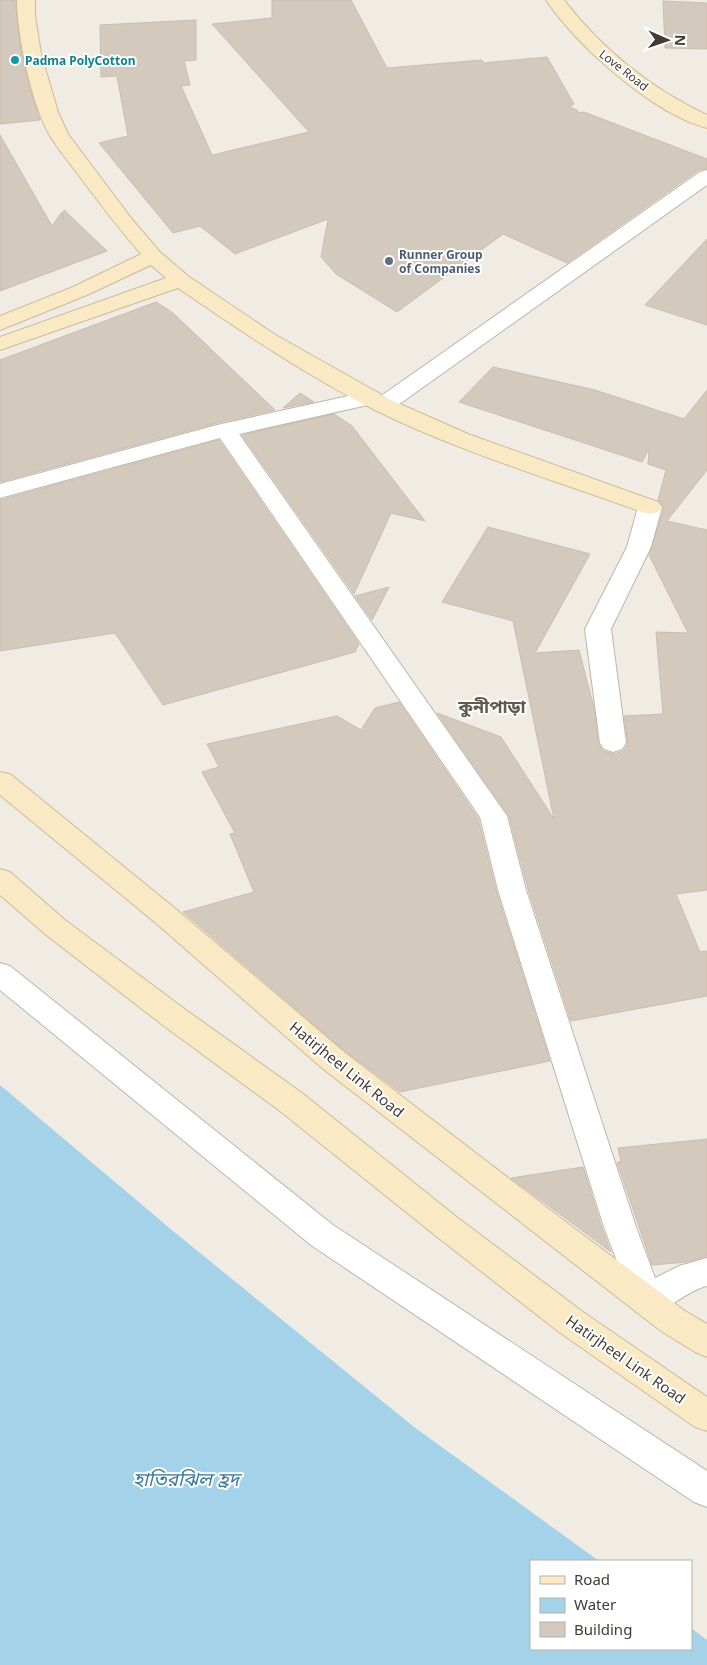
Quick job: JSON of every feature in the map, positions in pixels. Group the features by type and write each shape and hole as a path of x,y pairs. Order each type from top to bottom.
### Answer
{"street":[{"path":"26,0 26,14 32,54 49,112 59,135 124,222 153,256 181,280 266,339 377,401 460,439 650,507 639,547 598,629 613,743"},
{"name":"Love Road","path":"556,0 590,42 616,66 645,87 707,122"},
{"path":"0,491 226,430 377,401 707,176"},
{"path":"80,291 117,251 123,240 124,222"},
{"path":"0,324 80,291 153,256"},
{"path":"0,344 181,280"},
{"path":"226,430 493,816 512,890 620,1227 648,1302 672,1284 707,1272"},
{"name":"Hatirjheel Link Road","path":"0,781 167,917 341,1066 552,1230 648,1302 707,1342"},
{"name":"Hatirjheel Link Road","path":"0,879 55,927 175,1018 291,1102 447,1227 563,1316 707,1416"},
{"path":"0,974 322,1235 707,1491"}],"water":[{"name":"হাতিরঝিল হ্রদ","path":"0,1085 173,1231 414,1427 598,1560 530,1560 530,1650 692,1650 692,1629 707,1640 707,1665 0,1665"}],"building":[{"name":"Padma PolyCotton","path":"0,0 15,0 21,51 40,120 0,124"},
{"path":"272,0 351,0 387,68 482,60 483,63 547,57 574,104 569,107 577,110 579,113 584,112 707,159 707,168 699,170 567,263 503,234 397,312 336,274 321,257 328,219 235,254 200,226 173,233 99,143 128,136 117,76 101,77 100,25 196,20 196,60 184,61 190,85 181,86 212,155 309,132 212,24 272,18"},
{"path":"663,1 707,3 707,49 665,48"},
{"path":"0,135 52,226 62,212 63,218 64,210 107,251 0,291"},
{"path":"707,239 707,325 645,305"},
{"path":"156,302 173,313 275,410 217,423 0,482 0,360"},
{"path":"493,367 595,390 684,419 707,390 707,470 667,521 707,530 707,890 676,894 700,952 707,951 707,996 571,1021 528,889 509,816 437,713 501,737 554,819 513,621 442,602 488,527 590,554 535,653 579,650 594,708 598,743 603,751 614,754 623,751 628,744 624,716 663,714 656,632 688,633 649,555 664,508 658,500 666,470 648,464 649,449 642,462 459,402"},
{"path":"300,393 314,402 283,408"},
{"path":"334,414 352,426 425,521 391,513 354,594 242,435"},
{"path":"219,440 359,644 355,652 163,705 115,633 0,651 0,500"},
{"path":"389,587 372,620 355,596"},
{"path":"399,702 478,818 496,890 550,1061 400,1092 345,1051 183,912 254,892 230,834 235,833 202,772 219,767 207,744 337,716 361,730 375,708"},
{"path":"707,1139 707,1256 686,1262 652,1265 617,1162 621,1162 618,1148"},
{"path":"583,1167 602,1228 611,1252 511,1178"}],"place":[{"name":"Padma PolyCotton","path":"15,60"},
{"name":"Runner Group of Companies","path":"389,261"}],"district":[{"name":"কুনীপাড়া","path":"492,706"}]}
